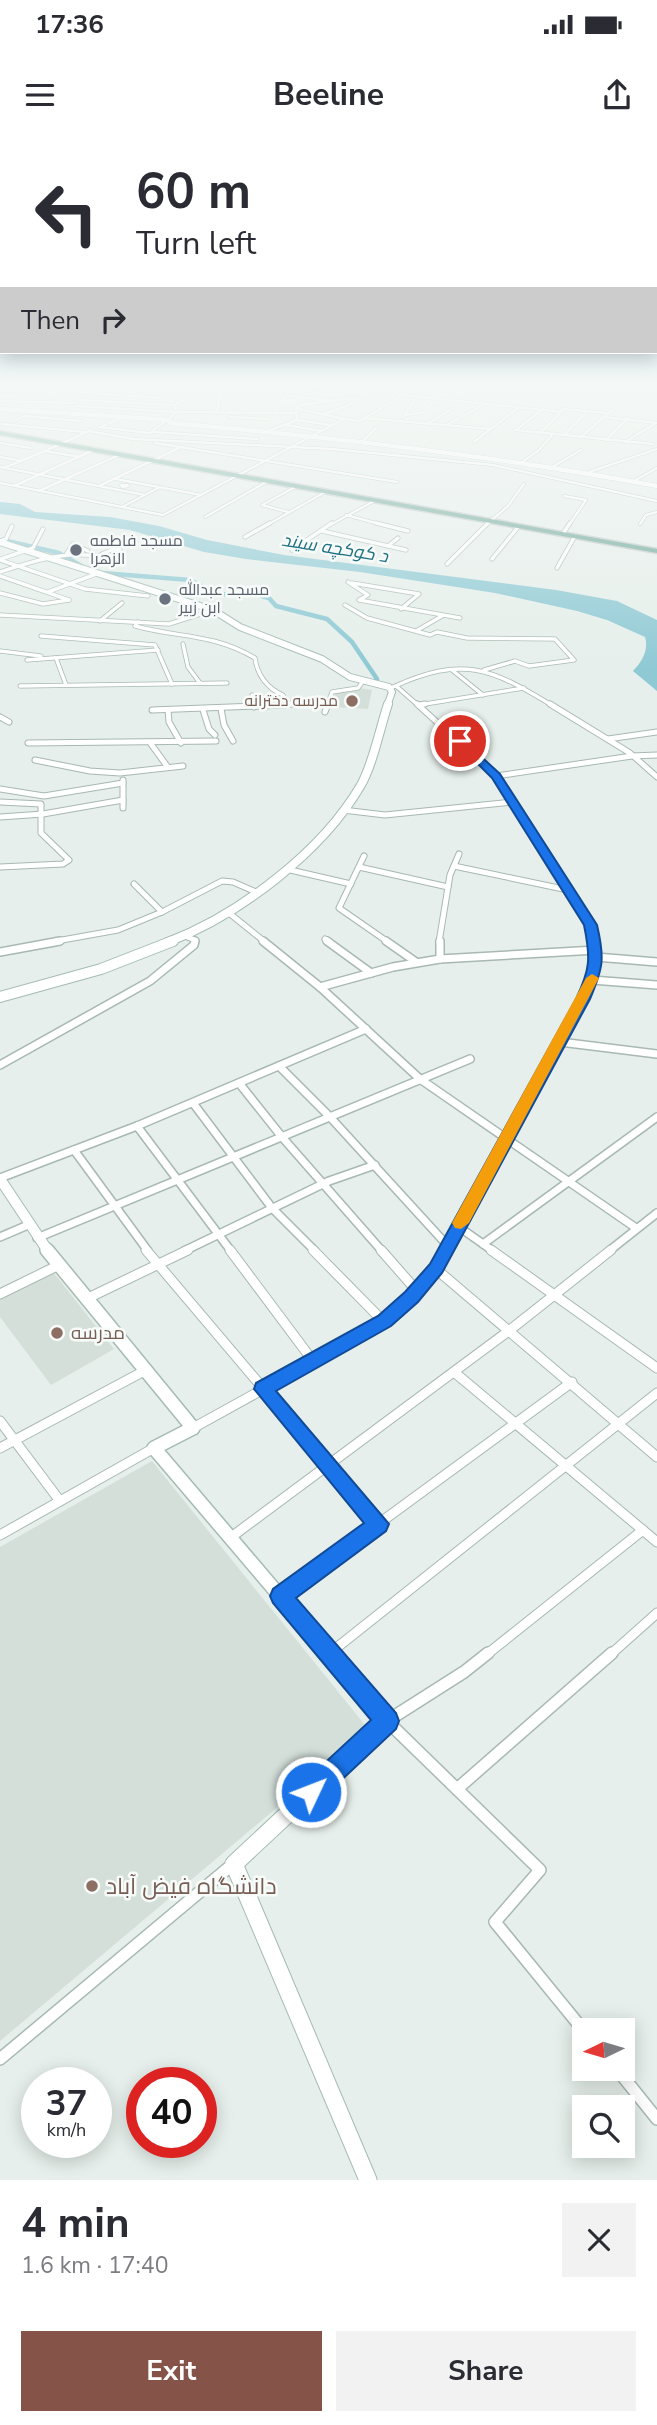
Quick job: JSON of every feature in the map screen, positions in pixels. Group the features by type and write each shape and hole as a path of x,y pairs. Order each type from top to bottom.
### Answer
{"main road":[{"path":"265,480 410,505"},
{"path":"274,480 657,550"},
{"path":"490,520 657,550"}],"street":[{"path":"14,486 28,480"},
{"path":"39,491 63,480"},
{"path":"64,480 145,495"},
{"path":"98,486 112,480"},
{"path":"122,480 202,495"},
{"path":"0,484 161,515 229,480"},
{"path":"386,480 397,482"},
{"path":"560,480 657,501"},
{"path":"630,480 657,486"},
{"path":"205,517 268,481"},
{"path":"447,564 490,520 508,506 524,484"},
{"path":"288,513 262,505 297,485"},
{"path":"98,486 121,486"},
{"path":"122,508 161,487"},
{"path":"245,537 327,491"},
{"path":"564,496 586,500 564,532"},
{"path":"292,550 345,515 376,500"},
{"path":"640,524 646,514 657,512"},
{"path":"345,515 408,531"},
{"path":"0,1535 384,1321 417,1291 436,1269 560,1042 596,969 590,925 496,776 419,705 393,687 350,677 309,652 240,627 213,610 169,594 96,574 33,548 2,541 12,526"},
{"path":"492,559 519,526"},
{"path":"0,560 33,548 43,529"},
{"path":"322,531 390,549 406,550"},
{"path":"556,568 575,536"},
{"path":"390,549 398,538"},
{"path":"63,554 73,544 122,561"},
{"path":"102,555 114,549 120,550"},
{"path":"0,574 47,556 88,551"},
{"path":"0,560 85,589 148,596"},
{"path":"0,574 69,600 54,606 23,601 0,593"},
{"path":"47,592 96,574"},
{"path":"401,609 419,594 348,582 368,595 359,600 401,609 460,618"},
{"path":"99,621 122,603"},
{"path":"345,605 361,616 430,635 437,632 467,638 555,639 575,660 529,666 516,661 484,670 451,669 424,673 393,687"},
{"path":"0,616 17,614 173,624 213,610"},
{"path":"415,631 442,616"},
{"path":"138,622 135,626 144,629 196,635 231,644 255,658 256,666 270,690 283,695 286,705"},
{"path":"41,636 153,645 158,650 172,684"},
{"path":"183,644 188,667 200,683"},
{"path":"27,660 158,650"},
{"path":"0,651 58,658"},
{"path":"58,658 66,685"},
{"path":"451,669 483,695"},
{"path":"484,670 524,688 607,739 657,777"},
{"path":"325,712 332,692 358,688 364,680"},
{"path":"20,685 227,683"},
{"path":"0,997 101,969 186,936 229,913 286,869 327,832 362,784 393,687"},
{"path":"419,705 524,688"},
{"path":"252,695 254,707"},
{"path":"152,710 203,710 329,701"},
{"path":"221,709 224,725 233,741"},
{"path":"168,710 169,722 181,743"},
{"path":"28,743 151,744 216,738 209,729 203,710"},
{"path":"0,717 9,722"},
{"path":"607,739 657,732"},
{"path":"151,744 167,766"},
{"path":"496,776 632,756 657,755"},
{"path":"35,760 90,771 120,773 183,766"},
{"path":"120,773 123,783 122,808"},
{"path":"0,789 44,796 123,783"},
{"path":"0,817 43,814 123,800"},
{"path":"0,802 41,804 41,834 69,860 68,863 0,867"},
{"path":"342,810 385,815 512,802"},
{"path":"440,959 438,952 448,887 459,854"},
{"path":"364,856 340,908 416,962"},
{"path":"454,866 568,890"},
{"path":"359,867 448,887"},
{"path":"286,869 351,884"},
{"path":"0,952 118,930 162,912 222,881 233,882 256,892"},
{"path":"134,884 162,912"},
{"path":"229,913 320,986 420,1079 636,1228"},
{"path":"0,1065 150,981 194,945 195,940 186,936"},
{"path":"325,939 371,973"},
{"path":"320,986 416,962 440,959 596,954 657,962"},
{"path":"592,979 657,985"},
{"path":"193,1428 37,1238 0,1178 136,1126 366,1029"},
{"path":"560,1042 657,1054"},
{"path":"37,1238 470,1059"},
{"path":"279,1066 375,1165 448,1247"},
{"path":"239,1083 322,1184 417,1291"},
{"path":"193,1102 272,1208 384,1321"},
{"path":"483,1244 657,1116"},
{"path":"136,1126 174,1180 313,1361"},
{"path":"74,1150 156,1263 378,1524"},
{"path":"85,1299 322,1184 375,1165"},
{"path":"230,1538 510,1330 657,1213"},
{"path":"0,1237 28,1225"},
{"path":"459,1227 657,1368"},
{"path":"0,1294 59,1265"},
{"path":"436,1269 657,1457"},
{"path":"0,1448 146,1369"},
{"path":"454,1372 657,1542"},
{"path":"281,1596 572,1382"},
{"path":"329,1653 657,1393"},
{"path":"0,1421 60,1501"},
{"path":"154,1448 387,1721 540,1870 495,1922 573,2018"},
{"path":"0,2059 234,1864 387,1721 464,1672 643,1530"},
{"path":"457,1789 657,1613"},
{"path":"234,1864 368,2180"},
{"path":"626,2081 657,2119"}],"shaded area":[{"name":"مدرسه دخترانه","path":"359,688 372,690 368,709 331,707 336,691"},
{"name":"مدرسه","path":"53,1272 114,1349 51,1385 0,1317 0,1300"},
{"name":"دانشگاه فیض آباد","path":"152,1461 369,1730 0,2041 0,1547"}],"water":[{"path":"0,502 20,504 35,512 110,517 159,526 207,540 284,555 556,590 617,601 657,620 657,691 633,671 644,656 645,637 607,620 577,611 495,593 204,552 130,530 0,514"}],"waterway":[{"path":"3,540 59,553 83,567"},
{"path":"102,573 190,580 216,594 258,595 269,598 276,606 327,619 352,642 377,679"}],"slow traffic":[{"path":"461,1223 592,978"}],"place":[{"name":"مسجد فاطمه الزهرا","path":"76,550"},
{"name":"مسجد عبدالله ابن زبیر","path":"165,599"},
{"name":"مدرسه دخترانه","path":"352,701"},
{"name":"مدرسه","path":"57,1333"},
{"name":"دانشگاه فیض آباد","path":"92,1886"}],"route":[{"path":"311,1792 387,1721 281,1596 378,1524 263,1389 384,1321 412,1297 436,1269 583,999 596,969 596,950 590,925 496,776 460,741"}],"water label":[{"name":"د کوکچه سیند","path":"335,548"}]}
